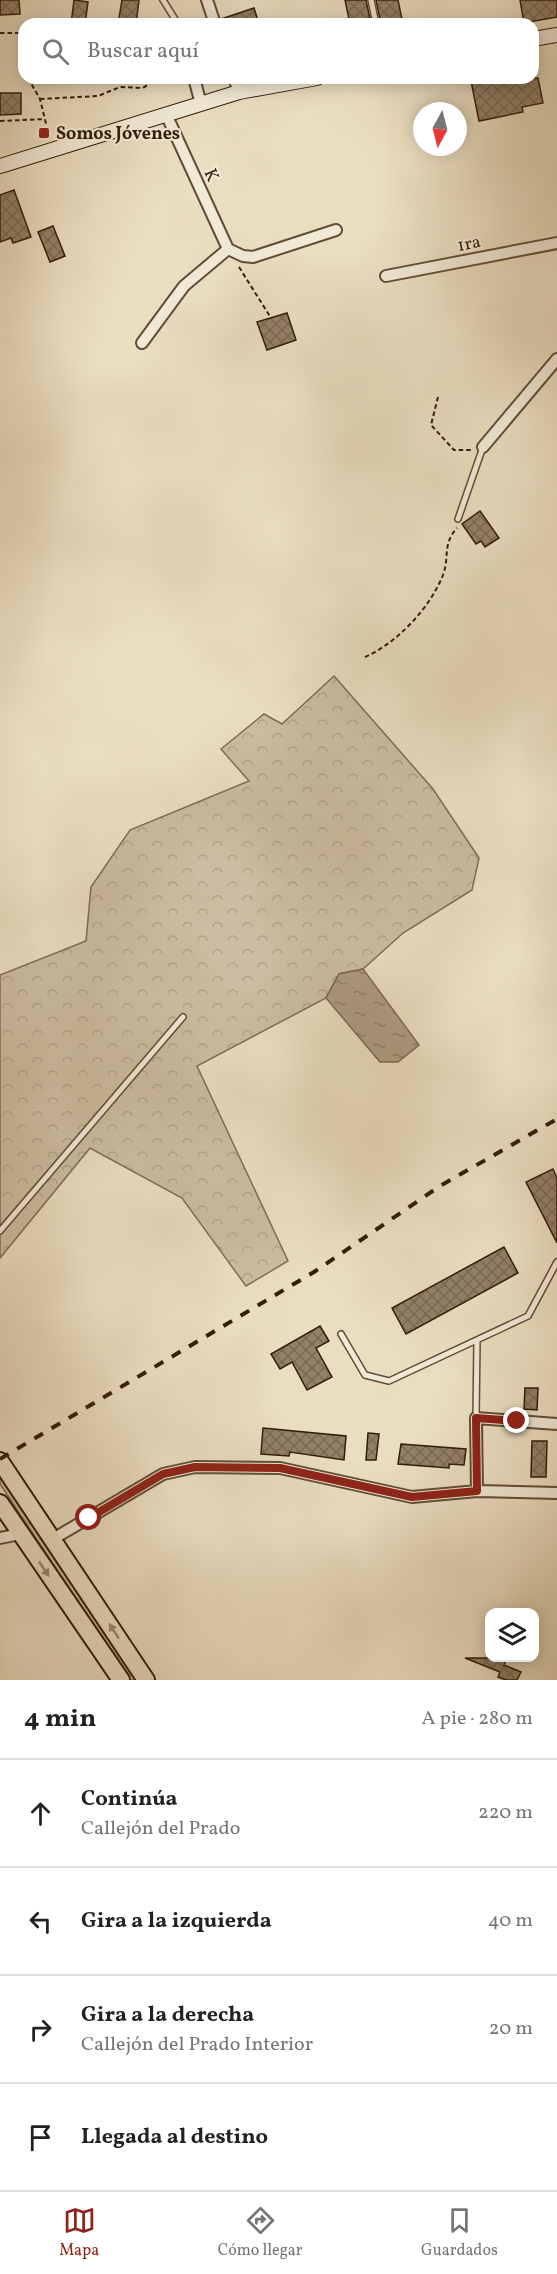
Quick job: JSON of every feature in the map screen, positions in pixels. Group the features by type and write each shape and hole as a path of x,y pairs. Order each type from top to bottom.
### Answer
{"highway":[{"path":"0,1461 146,1680"},
{"path":"0,1503 120,1680"}],"main road":[{"path":"539,38 557,35"},
{"path":"0,166 239,92 284,84"}],"street":[{"path":"207,0 213,18"},
{"path":"196,84 201,104"},
{"path":"236,84 239,92"},
{"name":"K","path":"166,114 228,249"},
{"path":"142,343 184,286 228,249 243,256 253,257 336,230"},
{"name":"1ra","path":"386,276 557,243"},
{"path":"483,447 557,358"},
{"path":"477,1491 476,1418 557,1424"},
{"path":"53,1539 163,1474 195,1467 280,1468 412,1497 477,1491 557,1493"},
{"path":"0,1538 20,1534"}],"lane":[{"path":"164,0 174,18"},
{"path":"371,0 375,18"},
{"path":"458,519 483,447"},
{"path":"0,1232 183,1017"},
{"path":"341,1334 365,1375 389,1381 528,1316 557,1262"},
{"path":"476,1418 477,1340"}],"path":[{"path":"0,33 18,33"},
{"path":"31,84 40,99 49,136"},
{"path":"40,99 98,96 120,87 143,88 149,84"},
{"path":"0,121 45,119"},
{"path":"228,249 271,318"},
{"path":"438,397 430,425 454,450 464,452 483,447"},
{"path":"365,657 380,651 413,620 429,599 442,576 447,560 448,538 457,528 458,519"}],"green space":[{"path":"334,676 433,789 479,858 472,890 403,933 363,969 339,974 326,998 197,1066 288,1261 246,1286 182,1198 90,1148 0,1258 0,975 86,941 91,887 130,830 249,781 221,749 264,714 282,724"},
{"path":"0,1472 135,1680 130,1680 0,1484"}],"water":[{"path":"363,969 419,1045 398,1062 380,1062 326,998 339,974"}],"building":[{"path":"0,0 19,0 20,14 0,15"},
{"path":"74,0 88,2 86,18 72,18"},
{"path":"122,0 139,0 137,18 119,18"},
{"path":"345,0 366,0 370,18 349,18"},
{"path":"376,0 398,0 402,18 380,18"},
{"path":"520,0 557,0 557,17 539,20 539,18 523,18"},
{"path":"254,8 257,18 224,18"},
{"path":"539,83 543,103 522,107 523,112 479,121 472,84"},
{"path":"0,93 21,93 21,114 0,115"},
{"path":"14,190 31,237 13,243 11,238 0,242 0,195"},
{"path":"53,226 65,256 50,262 38,232"},
{"path":"287,313 296,340 267,350 257,322"},
{"path":"480,511 499,538 485,547 481,541 476,544 462,524"},
{"path":"553,1169 557,1178 557,1243 526,1182"},
{"path":"504,1247 518,1273 406,1334 392,1308"},
{"path":"320,1326 329,1341 316,1348 332,1377 307,1390 292,1362 280,1369 271,1354"},
{"path":"525,1388 538,1388 537,1410 524,1409"},
{"path":"263,1428 346,1436 344,1460 290,1452 289,1456 261,1454"},
{"path":"368,1433 379,1434 376,1460 366,1460"},
{"path":"532,1441 547,1441 546,1477 531,1477"},
{"path":"401,1444 466,1449 464,1465 449,1464 449,1468 398,1464"},
{"path":"465,1658 485,1658 485,1662 505,1662 504,1665 521,1672 517,1680 506,1680 498,1677 500,1672"}],"railway":[{"path":"0,1459 314,1272 440,1186 557,1119"}],"place":[{"name":"Somos Jóvenes","path":"44,133"}],"route":[{"path":"89,1518 163,1474 195,1467 280,1468 412,1497 477,1491 476,1418 517,1421"}]}
